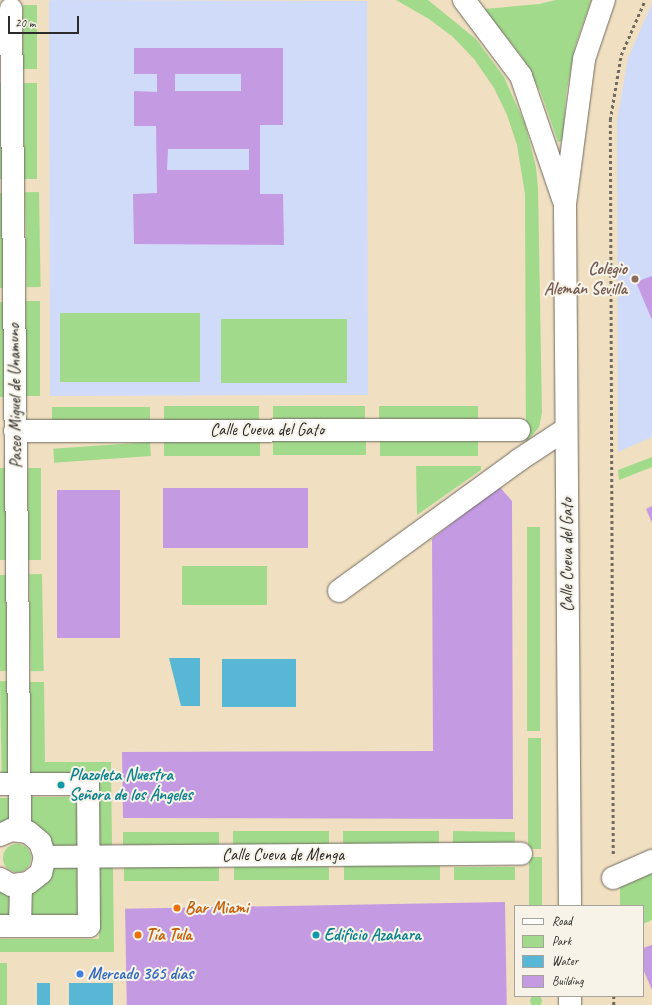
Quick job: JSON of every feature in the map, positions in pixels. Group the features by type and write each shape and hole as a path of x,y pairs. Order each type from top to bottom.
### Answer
{"street":[{"path":"464,0 521,76 565,204"},
{"path":"565,204 584,59 604,0"},
{"name":"Paseo Miguel de Unamuno","path":"10,784 15,431 11,9"},
{"name":"Calle Cueva del Gato","path":"565,204 570,905"},
{"path":"339,591 506,469 566,428"},
{"name":"Calle Cueva del Gato","path":"15,431 519,430"},
{"path":"0,879 11,885 21,886 28,883 41,873 45,857 40,842 35,836 10,832 10,784 88,784 89,926 10,926 21,886"},
{"name":"Calle Cueva de Menga","path":"45,857 521,854"},
{"path":"613,878 652,861"}],"path":[{"path":"613,878 610,120 621,55 645,0"}],"shaded area":[{"path":"49,1 367,1 368,395 50,396"},
{"name":"Colegio Alemán Sevilla","path":"652,3 652,437 618,452 617,120 628,58"}],"green space":[{"path":"396,0 428,0 476,39 504,77 525,124 536,167 538,188 542,413 539,427 526,443 525,194 517,145 507,115 494,88 474,59 453,37 429,19"},
{"path":"556,0 591,0 575,47 566,94 563,141 558,142 541,93 522,57 484,9 539,4"},
{"path":"23,5 37,5 37,69 23,69"},
{"path":"0,83 2,83 3,179 0,179"},
{"path":"24,83 37,83 37,179 24,179"},
{"path":"25,192 39,192 41,287 27,287"},
{"path":"0,193 3,193 4,288 0,288"},
{"path":"26,301 40,301 40,396 26,396"},
{"path":"0,302 5,302 5,397 0,397"},
{"path":"60,313 200,313 200,382 60,382"},
{"path":"221,319 347,319 347,383 221,383"},
{"path":"164,406 259,406 259,421 164,421"},
{"path":"273,406 365,406 365,420 273,420"},
{"path":"379,406 478,406 478,420 379,420"},
{"path":"52,407 150,407 150,421 52,421"},
{"path":"273,441 366,441 366,455 273,455"},
{"path":"380,441 478,441 478,456 380,456"},
{"path":"150,442 151,456 54,463 53,449"},
{"path":"164,442 260,442 260,456 164,456"},
{"path":"652,457 652,467 619,480 618,470"},
{"path":"416,466 481,466 481,470 417,515"},
{"path":"0,468 6,468 7,560 0,560"},
{"path":"28,468 41,468 41,560 28,560"},
{"path":"527,527 540,527 540,731 527,731"},
{"path":"182,566 267,566 267,605 182,605"},
{"path":"29,574 42,574 44,671 31,671"},
{"path":"0,575 7,575 7,671 0,671"},
{"path":"0,681 8,681 10,776 2,776"},
{"path":"30,682 44,682 45,762 111,762 112,845 98,846 97,775 31,776"},
{"path":"528,738 541,738 541,849 528,849"},
{"path":"31,797 77,797 77,846 51,846 31,824"},
{"path":"0,798 9,798 9,826 0,826"},
{"path":"233,831 329,831 329,845 233,845"},
{"path":"343,831 439,831 439,844 343,844"},
{"path":"453,831 515,832 515,846 453,845"},
{"path":"123,832 219,832 219,845 123,845"},
{"path":"17,844 27,848 31,858 27,868 17,872 7,868 3,858 7,848"},
{"path":"529,857 542,857 542,905 529,905"},
{"path":"344,866 440,866 440,880 344,880"},
{"path":"113,867 114,952 0,952 0,939 99,939 99,868"},
{"path":"124,867 219,867 219,881 124,881"},
{"path":"234,867 329,867 329,880 234,880"},
{"path":"454,867 515,867 515,880 454,880"},
{"path":"51,868 77,868 78,916 32,917 32,890"},
{"path":"652,873 652,920 644,924 644,905 620,905 620,887"},
{"path":"0,889 10,893 11,917 0,917"},
{"path":"0,963 7,963 7,1005 0,1005"},
{"path":"532,997 540,997 542,999 542,1003 539,1006 533,1006 530,1003 530,999"}],"water":[{"path":"169,658 200,658 200,706 181,706"},
{"path":"222,659 296,659 296,707 222,707"},
{"path":"37,983 50,983 50,1005 37,1005"},
{"path":"69,983 113,983 113,1005 69,1005"}],"building":[{"path":"134,48 283,48 283,125 260,125 260,194 283,194 284,245 134,244 133,194 157,193 156,126 134,126 134,91 157,92 157,74 134,74","holes":["175,74 241,74 241,91 175,91","168,149 249,149 249,170 167,170"]},
{"path":"652,276 652,320 636,282"},
{"path":"499,486 512,501 513,819 123,818 122,752 433,751 432,539"},
{"path":"163,488 308,488 308,548 163,548"},
{"path":"57,490 120,490 120,638 57,638"},
{"path":"652,506 652,523 646,509"},
{"name":"Edificio Azahara","path":"505,902 507,1005 127,1005 125,909"},
{"path":"652,945 652,990 644,971 644,948"}],"place":[{"name":"Colegio Alemán Sevilla","path":"635,279"},
{"name":"Plazoleta Nuestra Señora de los Ángeles","path":"61,785"},
{"name":"Bar Miami","path":"177,908"},
{"name":"Tía Tula","path":"138,935"},
{"name":"Edificio Azahara","path":"316,935"},
{"name":"Mercado 365 días","path":"80,974"}]}
